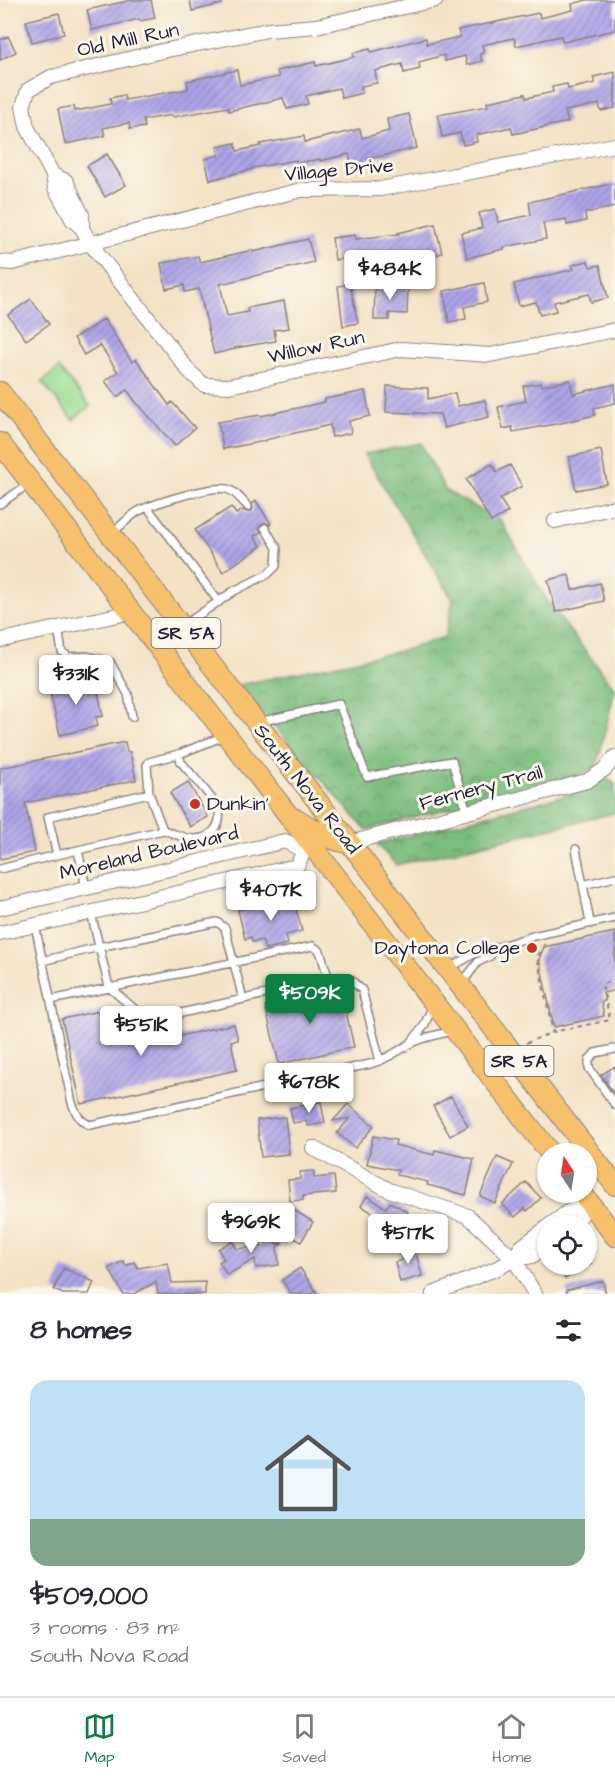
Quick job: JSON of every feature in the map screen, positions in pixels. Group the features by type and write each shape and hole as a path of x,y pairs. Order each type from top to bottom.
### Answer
{"main road":[{"name":"South Nova Road","path":"0,393 460,986 613,1179"},
{"name":"South Nova Road","path":"0,443 286,813 310,851 434,1002 542,1143"},
{"path":"132,612 158,624 182,627"},
{"path":"286,813 328,837 349,843"},
{"path":"310,851 339,855 372,873"},
{"path":"589,1203 615,1236"}],"street":[{"name":"Old Mill Run","path":"90,243 82,228 82,215 66,181 53,175 27,126 23,107 28,90 51,77 162,51 268,30 316,26 436,0"},
{"name":"Village Drive","path":"6,262 301,190 380,189 615,145"},
{"name":"Willow Run","path":"90,243 189,371 204,385 229,386 401,349 490,356 615,330"},
{"path":"0,272 6,262"},
{"path":"555,521 615,507"},
{"path":"1,641 132,612"},
{"name":"Fernery Trail","path":"349,843 587,781 605,769 615,758"},
{"name":"Moreland Boulevard","path":"0,908 285,841 310,851"},
{"path":"0,933 297,866 310,851"},
{"path":"86,888 91,913"},
{"path":"314,1148 388,1190 468,1216 514,1259 535,1294"},
{"path":"564,1215 579,1203"},
{"path":"514,1259 521,1247 537,1235"},
{"path":"433,1294 514,1259 532,1256 537,1252"}],"lane":[{"path":"0,504 31,482"},
{"path":"110,535 137,513 148,508 172,499 215,489 226,489 236,494 248,507"},
{"path":"148,508 219,602"},
{"path":"182,627 234,591 268,574 276,566 277,548 265,528"},
{"path":"58,628 62,652 69,657 87,656 110,662 128,694 132,717"},
{"path":"256,723 339,704 367,777 452,762 467,812"},
{"path":"163,830 149,793 147,765 149,762 179,754 226,735"},
{"path":"0,868 163,830 197,839 214,831 219,824 220,817 217,807 182,762 179,754"},
{"path":"57,855 48,817 149,793"},
{"path":"576,849 590,923"},
{"path":"78,850 86,888"},
{"path":"583,885 615,877"},
{"path":"91,913 109,987 139,1013 159,1018 342,977 351,980 362,990 380,1061"},
{"path":"447,969 484,948 495,948 533,936 615,918"},
{"path":"42,961 217,922 225,928 243,999"},
{"path":"35,925 72,1103 77,1117 85,1124 90,1125 380,1061 392,1057 409,1045 425,1038 455,1030"},
{"path":"51,1000 313,946 320,951 329,980"},
{"path":"460,986 478,962 490,956 495,948"},
{"path":"409,1045 424,1026 434,1002"},
{"path":"615,1049 595,1053 589,1060 589,1068 615,1105"}],"path":[{"path":"542,951 537,957 553,1032"},
{"path":"610,1020 603,999 602,984 615,980"},
{"path":"523,1044 553,1032 615,1019"}],"green space":[{"path":"59,368 90,406 73,420 42,382"},
{"path":"421,443 446,491 501,521 549,604 615,689 597,765 584,773 366,830 238,685 405,650 445,637 453,600 364,454"},
{"path":"605,778 615,784 615,813 396,865 377,844 589,789"}],"building":[{"path":"132,0 151,0 155,18 140,21 139,19 92,30 87,10"},
{"path":"190,0 222,0 222,4 192,11"},
{"path":"587,0 615,0 615,30 563,42 561,36 516,46 514,38 482,45 484,53 480,54 482,61 467,65 465,56 445,61 444,55 419,62 420,69 404,73 402,64 375,71 377,83 361,86 362,93 342,98 339,88 306,96 308,104 287,109 283,98 229,111 228,107 173,117 172,115 143,120 145,127 130,129 129,123 103,128 105,136 65,144 58,109 74,106 75,111 111,104 110,98 124,95 125,100 188,89 187,81 237,70 240,85 279,77 277,71 315,62 316,66 354,57 353,53 370,49 371,52 426,38 427,44 460,37 458,30 539,13 540,18 573,10 572,4"},
{"path":"59,13 64,34 32,42 26,21"},
{"path":"8,36 16,52 0,60 0,40"},
{"path":"615,72 615,108 601,111 599,104 565,111 568,122 513,134 511,127 476,135 477,142 463,145 460,133 442,137 438,115 488,106 487,102 525,94 526,98 553,92 552,87 567,84 568,89 595,83 593,77"},
{"path":"409,114 417,148 368,159 369,164 352,168 349,154 320,161 320,159 297,163 296,160 252,168 210,180 205,159 219,155 217,147 235,143 237,151 261,146 260,144 304,136 305,142 360,129 362,138 389,131 387,119"},
{"path":"107,154 126,185 105,197 87,166"},
{"path":"615,183 615,207 585,213 586,221 567,225 566,219 543,223 546,239 504,247 504,249 467,258 461,233 482,228 479,213 495,209 498,222 531,215 529,202"},
{"path":"435,224 442,253 397,265 394,253 335,260 332,238 355,235 356,239 399,234"},
{"path":"308,239 314,262 220,284 227,316 248,312 247,308 284,301 289,328 274,330 276,341 214,354 199,289 185,292 184,285 166,289 161,263 198,256 200,262"},
{"path":"588,261 590,267 600,265 608,298 591,302 589,294 554,302 556,311 540,315 536,302 519,306 514,284 574,269 572,265"},
{"path":"484,283 487,302 464,307 466,319 449,322 444,291"},
{"path":"350,284 358,323 343,326 338,286"},
{"path":"375,285 408,286 407,314 389,313 389,320 374,320"},
{"path":"31,299 49,324 26,340 8,315"},
{"path":"104,319 132,362 136,359 169,405 172,402 195,428 175,446 127,390 117,397 105,381 118,372 100,345 84,355 74,338"},
{"path":"570,380 573,394 615,384 615,403 594,408 595,415 561,423 513,432 512,427 503,429 498,407 526,401 523,386 541,383 542,386"},
{"path":"387,386 428,388 428,399 455,393 458,406 485,400 489,417 444,428 440,414 386,412"},
{"path":"365,391 370,416 349,421 351,433 332,437 330,425 223,449 218,422 261,416"},
{"path":"601,450 607,484 576,490 569,457"},
{"path":"492,464 497,472 510,465 522,486 500,499 508,512 491,522 466,479"},
{"path":"256,501 271,524 265,522 262,524 259,528 261,532 254,536 261,546 223,572 195,530 231,507 236,514 243,510 251,512 252,504"},
{"path":"569,575 572,590 600,583 604,601 556,612 548,580"},
{"path":"95,678 103,716 96,717 98,726 60,735 49,688"},
{"path":"125,742 127,752 130,752 136,780 25,803 35,852 0,859 0,768"},
{"path":"188,782 208,817 190,827 170,793"},
{"path":"293,897 302,931 286,935 288,944 265,949 262,940 252,942 251,937 245,939 238,910"},
{"path":"615,932 615,990 603,993 605,1001 601,1002 604,1016 554,1027 539,959 544,947"},
{"path":"340,985 354,1047 279,1064 265,1006 308,996 307,993"},
{"path":"113,1008 118,1033 130,1030 133,1043 156,1038 156,1041 234,1024 238,1040 231,1041 237,1070 81,1104 62,1019"},
{"path":"615,1066 615,1095 601,1075"},
{"path":"451,1096 468,1126 450,1136 433,1106"},
{"path":"321,1102 325,1123 308,1126 306,1121 293,1123 290,1108"},
{"path":"348,1104 374,1126 355,1148 337,1133 350,1118 333,1121"},
{"path":"285,1117 289,1154 261,1157 257,1120"},
{"path":"373,1136 396,1140 395,1145 434,1155 435,1150 474,1159 466,1195 427,1185 428,1182 397,1175 398,1170 367,1164"},
{"path":"497,1157 513,1164 495,1203 480,1196"},
{"path":"314,1171 314,1178 334,1176 336,1193 303,1196 303,1200 290,1201 288,1180 300,1179 300,1172"},
{"path":"526,1182 537,1194 537,1202 527,1211 525,1208 515,1217 502,1204"},
{"path":"367,1196 386,1208 390,1202 408,1212 399,1228 361,1206"},
{"path":"286,1205 313,1222 301,1242 273,1225"},
{"path":"275,1230 276,1244 283,1243 277,1247 279,1265 256,1268 255,1259 227,1275 219,1262 224,1259 218,1249 232,1241 237,1249 261,1246 259,1232"},
{"path":"414,1245 422,1276 400,1282 395,1262 402,1260 400,1249"},
{"path":"123,1261 126,1266 134,1262 138,1268 168,1263 172,1283 205,1282 205,1294 158,1294 156,1282 134,1294 123,1294 109,1268"},
{"path":"63,1268 94,1282 89,1294 63,1294 54,1290"},
{"path":"300,1268 318,1294 291,1294 282,1280"},
{"path":"603,1281 606,1294 567,1294 566,1290"}],"place":[{"name":"Dunkin'","path":"195,804"},
{"name":"Daytona College","path":"532,948"}]}
